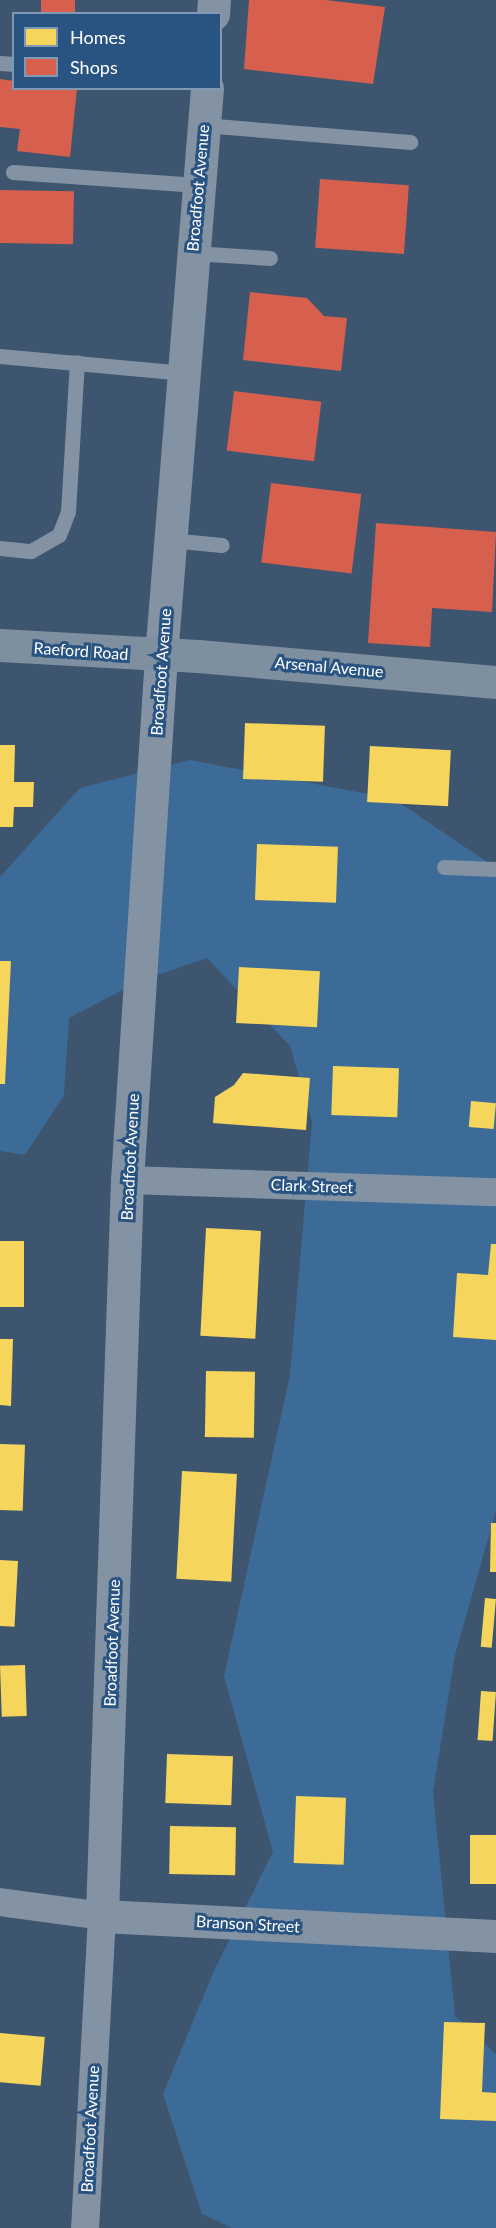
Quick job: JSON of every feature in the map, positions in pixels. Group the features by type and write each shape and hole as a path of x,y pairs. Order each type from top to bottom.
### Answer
{"main road":[{"name":"Raeford Road","path":"0,645 161,656"},
{"name":"Arsenal Avenue","path":"161,656 496,682"}],"street":[{"name":"Broadfoot Avenue","path":"85,2228 102,1916 127,1180 161,656 207,90"},
{"name":"Clark Street","path":"127,1180 496,1192"},
{"name":"Branson Street","path":"0,1902 102,1916 496,1936"}],"lane":[{"path":"203,125 410,142"},
{"path":"13,172 198,185"},
{"path":"193,253 270,258"},
{"path":"0,356 184,373"},
{"path":"0,548 31,551 59,535 68,512 77,362"},
{"path":"170,540 222,545"},
{"path":"444,867 496,869"}],"shaded area":[{"path":"190,760 394,799 496,868 496,1511 455,1655 433,1792 455,2016 496,2054 496,2228 232,2228 202,2214 163,2094 213,1973 273,1852 224,1676 290,1375 312,1122 290,1046 207,958 140,981 69,1018 64,1095 25,1155 0,1151 0,877 80,788"}],"building: Homes":[{"path":"245,723 325,726 323,782 243,779"},
{"path":"0,745 15,745 14,782 34,782 33,807 14,807 13,827 0,827"},
{"path":"370,746 451,750 448,806 367,802"},
{"path":"257,844 338,847 336,903 255,900"},
{"path":"0,961 11,961 5,1084 0,1084"},
{"path":"239,967 320,971 317,1027 236,1023"},
{"path":"333,1066 399,1068 397,1117 331,1115"},
{"path":"243,1073 310,1078 306,1130 213,1123 215,1097 234,1085"},
{"path":"471,1101 496,1103 494,1129 469,1127"},
{"path":"206,1228 261,1231 255,1339 200,1336"},
{"path":"0,1241 24,1241 24,1307 0,1307"},
{"path":"491,1244 496,1244 496,1340 453,1337 457,1273 488,1275"},
{"path":"0,1339 13,1339 11,1406 0,1405"},
{"path":"206,1371 255,1372 254,1438 205,1437"},
{"path":"0,1444 25,1445 23,1511 0,1510"},
{"path":"182,1471 237,1474 231,1582 176,1579"},
{"path":"491,1523 496,1523 496,1572 490,1572"},
{"path":"0,1560 18,1561 15,1627 0,1626"},
{"path":"485,1598 496,1599 492,1648 481,1647"},
{"path":"25,1665 27,1716 2,1717 0,1666"},
{"path":"481,1691 496,1692 493,1741 478,1740"},
{"path":"167,1754 233,1756 231,1805 165,1803"},
{"path":"296,1796 346,1798 344,1865 294,1863"},
{"path":"170,1826 236,1827 235,1875 169,1874"},
{"path":"470,1835 496,1835 496,1884 470,1884"},
{"path":"444,2022 485,2023 482,2092 496,2093 496,2121 440,2119"},
{"path":"0,2033 45,2037 41,2086 0,2082"}],"building: Shops":[{"path":"41,0 75,0 75,12 41,12"},
{"path":"249,0 326,0 385,7 373,84 244,69"},
{"path":"0,79 12,81 12,90 77,90 70,157 17,151 20,129 0,127"},
{"path":"320,179 409,185 404,254 315,248"},
{"path":"0,190 74,191 73,244 0,243"},
{"path":"250,292 307,298 324,316 347,318 341,371 243,360"},
{"path":"234,391 321,402 314,461 227,451"},
{"path":"271,483 361,494 352,573 261,562"},
{"path":"376,523 496,532 492,612 432,608 430,647 368,643"}]}
